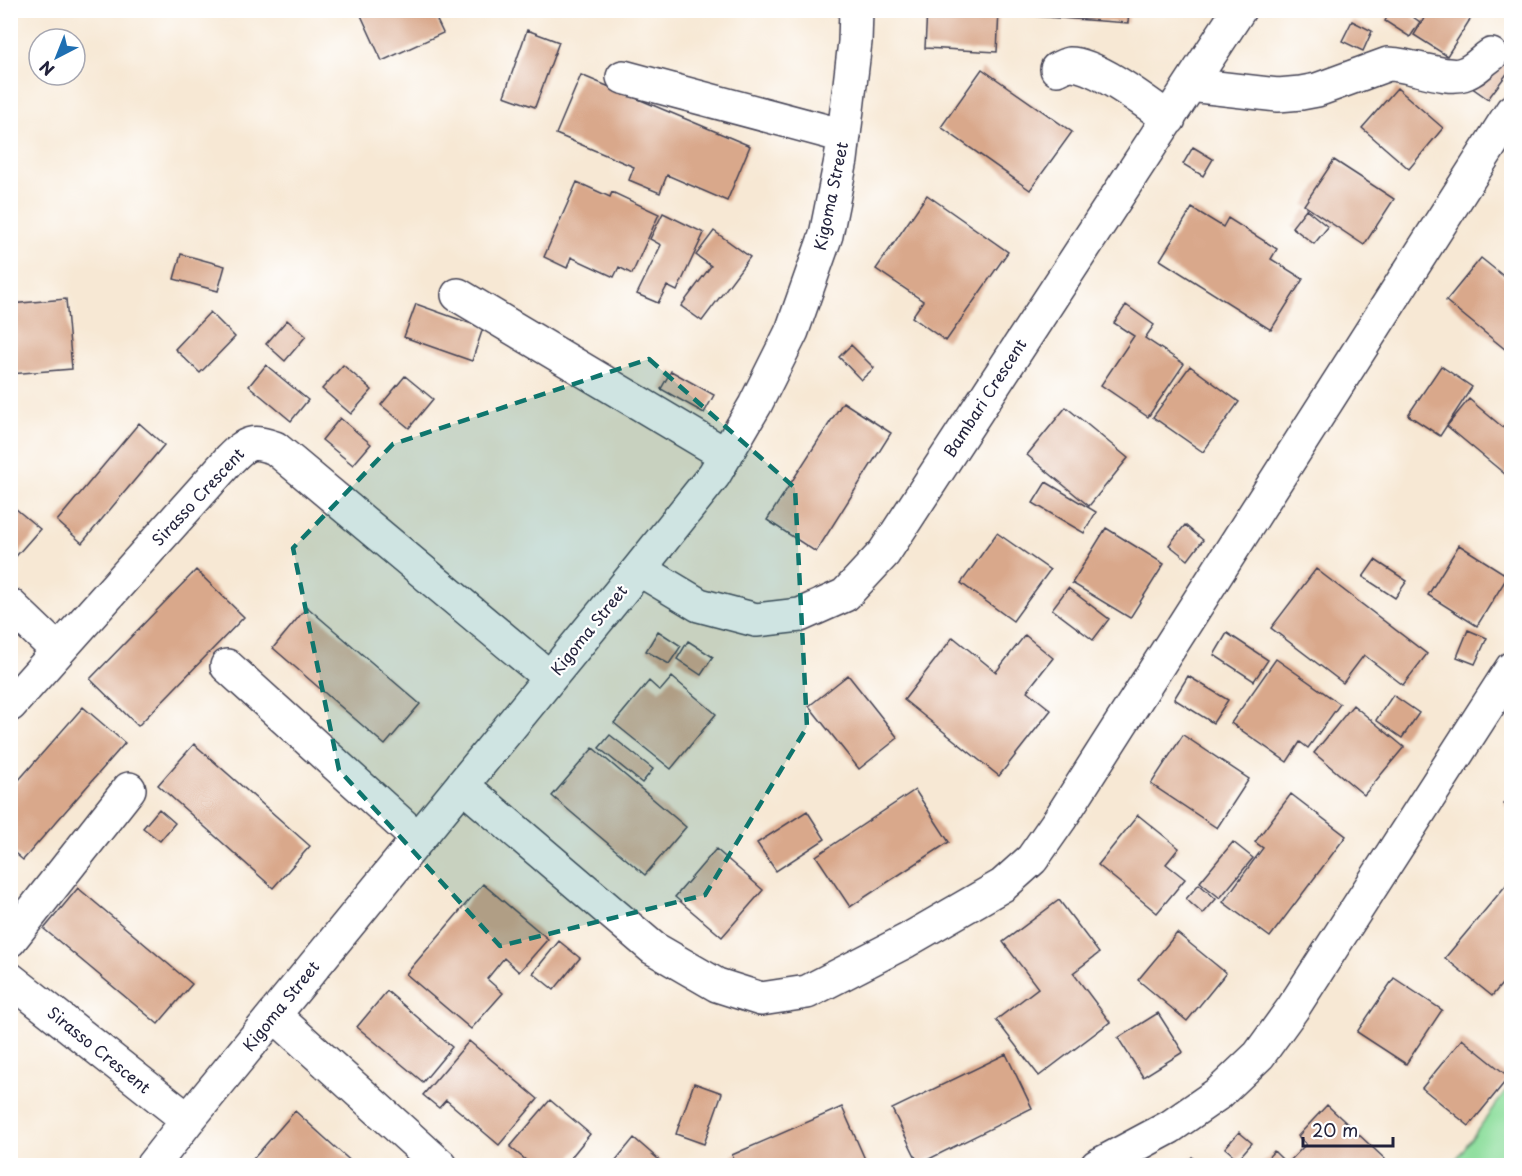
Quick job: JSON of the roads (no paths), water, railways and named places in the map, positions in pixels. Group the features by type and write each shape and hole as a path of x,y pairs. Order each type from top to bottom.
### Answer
{"street":[{"name":"Kigoma Street","path":"152,1166 714,475 755,405 792,331 826,235 841,160 855,42 856,10"},
{"name":"Bambari Crescent","path":"639,569 699,605 756,620 800,615 845,595 884,553 1239,10"},
{"path":"1190,85 1278,95 1301,93 1317,90 1388,63 1452,76 1461,75 1491,55"},
{"path":"1058,69 1068,64 1082,66 1122,86 1169,118"},
{"path":"623,77 844,136"},
{"path":"462,785 653,948 717,985 761,999 807,992 906,941 1003,885 1032,859 1060,819 1512,111"},
{"path":"458,295 726,455"},
{"name":"Sirasso Crescent","path":"10,705 230,459 242,447 258,442 275,448 550,678"},
{"path":"10,605 58,651"},
{"path":"227,666 418,838"},
{"path":"1097,1166 1170,1127 1219,1093 1259,1055 1293,1008 1512,668"},
{"path":"10,940 129,789"},
{"name":"Sirasso Crescent","path":"10,979 188,1120"},
{"path":"274,1015 441,1166"}]}
